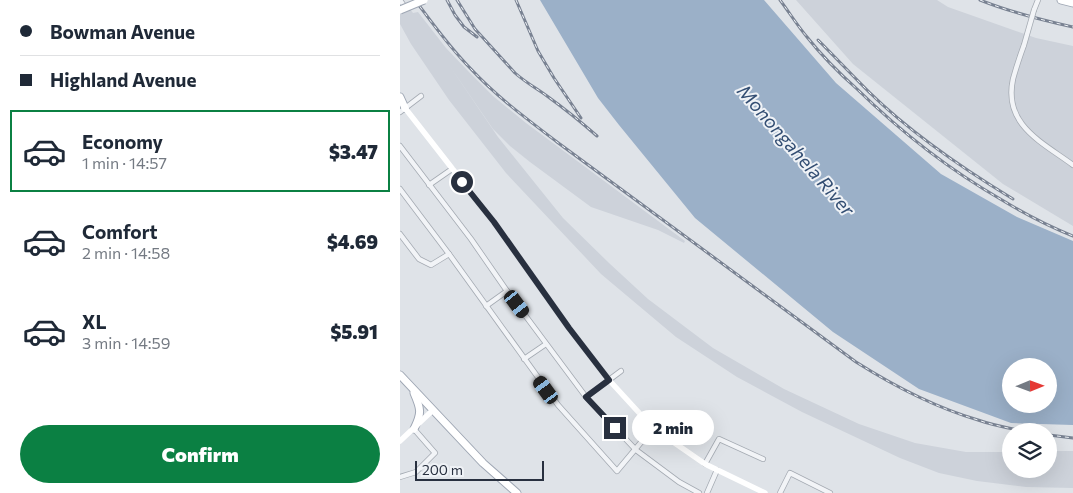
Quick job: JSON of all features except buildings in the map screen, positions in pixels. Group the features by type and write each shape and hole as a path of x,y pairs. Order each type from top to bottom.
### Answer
{"main road":[{"path":"401,7 414,0"},
{"path":"401,7 424,0"},
{"path":"1061,0 1073,3"},
{"path":"400,97 401,107 494,222 569,328 609,380 653,428 705,464 765,493"},
{"path":"400,375 482,463 517,493"},
{"path":"410,386 419,404 420,411 414,429"},
{"path":"400,441 434,410"}],"street":[{"path":"400,0 401,7"},
{"path":"1038,0 1013,79 1012,104 1020,124 1073,165"},
{"path":"401,107 421,96"},
{"path":"400,146 471,239 586,397 636,450 679,482 699,493"},
{"path":"429,185 452,169"},
{"path":"400,189 558,405 616,470 636,450 653,428"},
{"path":"400,234 419,259 431,265 449,254"},
{"path":"486,306 507,291"},
{"path":"524,360 546,344"},
{"path":"586,397 622,371"},
{"path":"400,478 416,472 435,453 414,429"},
{"path":"705,464 719,439 763,459"},
{"path":"707,493 717,470"},
{"path":"780,493 790,473 830,493"}],"shaded area":[{"path":"400,0 403,0 413,13 418,12 446,48 493,96 526,123 685,241 684,243 658,230 591,207 530,162 493,129 447,62 498,137 563,218 648,299 713,348 784,389 859,424 915,443 966,452 1002,452 1002,478 1057,478 1057,451 1073,451 1073,488 1026,487 977,481 939,473 900,458 802,412 737,377 676,337 601,274 506,173 449,100 411,44 400,24"},
{"path":"796,0 937,0 948,7 1036,38 1073,46 1073,226 1003,184 853,64"}],"water":[{"name":"Monongahela River","path":"540,0 764,0 836,83 941,174 1017,217 1073,241 1073,425 1011,423 919,389 833,332 695,218 598,98"}],"railway":[{"path":"415,0 463,61 512,107 856,362 930,402 962,415 1002,426"},
{"path":"447,0 464,27 477,37"},
{"path":"457,0 475,29 515,73 597,136"},
{"path":"516,0 538,51 581,118"},
{"path":"780,0 825,58 908,135 944,163 982,188 1028,215 1073,236"},
{"path":"980,0 1026,15 1073,27"},
{"path":"818,40 869,92 902,122 956,163 1013,199"},
{"path":"1057,436 1073,438"}],"route":[{"path":"462,182 494,222 569,328 609,380 586,397 615,428"}]}
